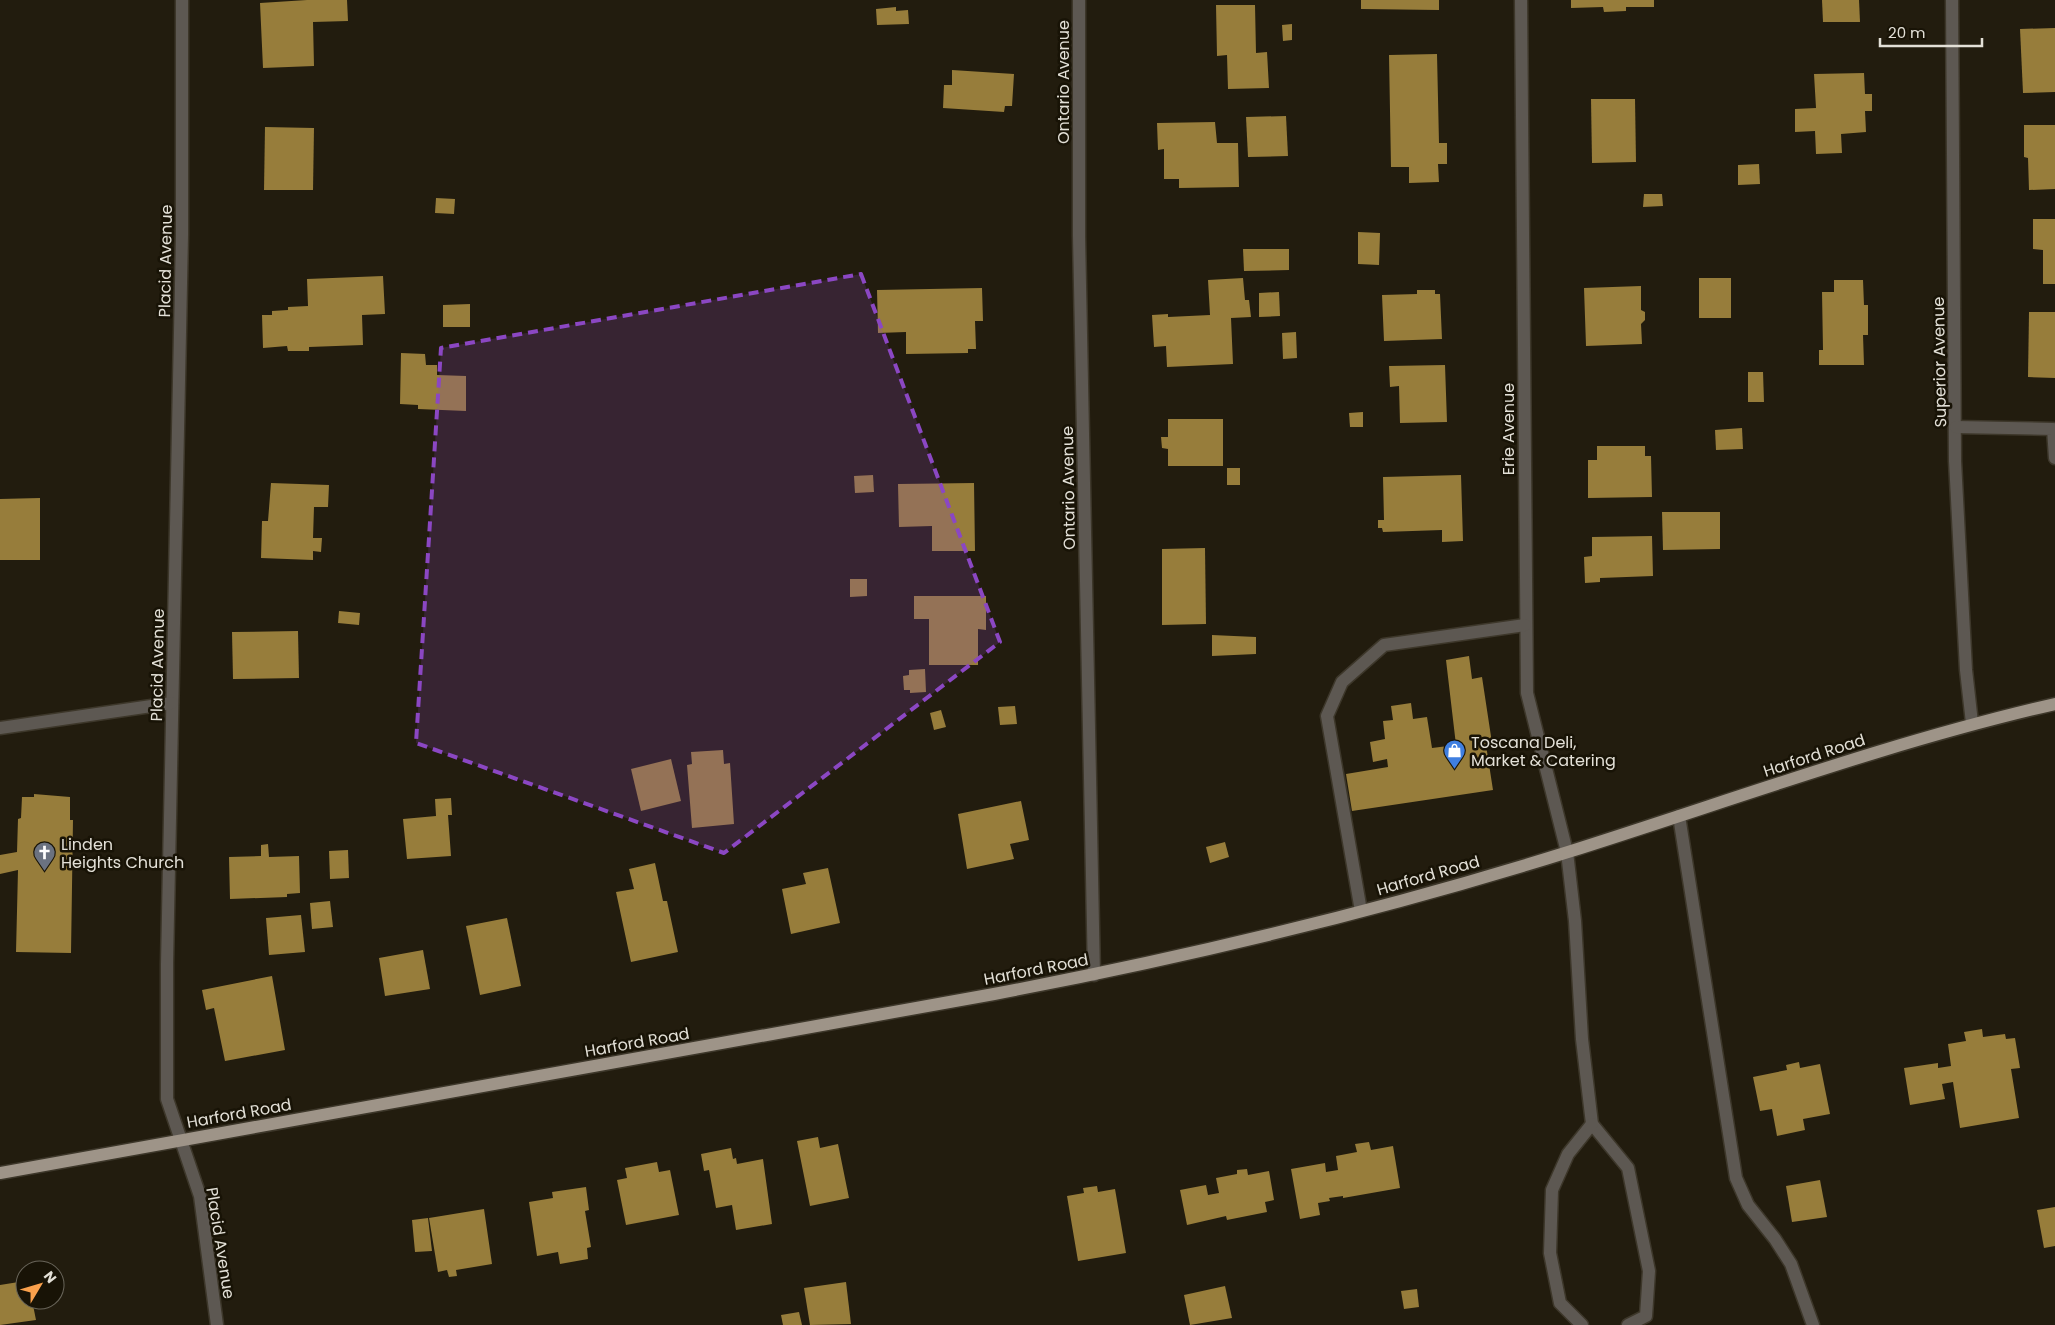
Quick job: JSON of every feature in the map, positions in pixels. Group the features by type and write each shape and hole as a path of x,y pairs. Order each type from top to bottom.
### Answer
{"main road":[{"name":"Harford Road","path":"0,1173 1094,975 1260,938 1567,852 1840,762 1972,723 2055,704"}],"street":[{"name":"Placid Avenue","path":"182,0 182,235 167,964 167,1099 200,1196 217,1325"},
{"name":"Ontario Avenue","path":"1079,0 1079,236 1094,975"},
{"name":"Erie Avenue","path":"1521,0 1527,693 1567,852 1575,921 1582,1039 1592,1124"},
{"name":"Superior Avenue","path":"1952,0 1956,461 1966,670 1972,723"},
{"path":"1956,427 2053,429 2055,458"},
{"path":"1361,911 1327,716 1342,682 1384,645 1525,625"},
{"path":"0,728 172,703"},
{"path":"1679,816 1736,1178 1748,1205 1775,1239 1791,1264 1813,1325"},
{"path":"1582,1325 1560,1303 1550,1254 1552,1190 1568,1154 1592,1124 1628,1168 1649,1271 1646,1316 1628,1325"}],"highlighted area":[{"path":"861,274 1000,642 724,853 416,743 441,348"}],"building":[{"path":"347,0 348,21 313,22 314,66 263,68 260,3"},
{"path":"1361,0 1439,0 1439,10 1361,9"},
{"path":"1571,0 1654,0 1654,7 1626,7 1626,11 1604,12 1603,7 1571,8"},
{"path":"1822,0 1859,0 1860,22 1823,22"},
{"path":"1216,5 1255,5 1256,53 1267,52 1269,88 1228,89 1227,55 1217,56"},
{"path":"896,7 896,11 908,10 909,24 877,25 876,9"},
{"path":"1292,24 1292,40 1283,41 1282,25"},
{"path":"2055,28 2055,92 2023,93 2020,29"},
{"path":"1437,54 1439,143 1447,143 1447,164 1438,164 1439,182 1409,183 1409,167 1391,167 1389,55"},
{"path":"952,70 1014,74 1012,106 1005,106 1004,112 943,108 944,85 952,85"},
{"path":"1864,73 1865,94 1872,94 1872,111 1865,111 1866,132 1841,134 1842,153 1816,154 1815,131 1795,132 1795,109 1816,108 1814,74"},
{"path":"1591,99 1635,99 1636,162 1592,163"},
{"path":"1286,116 1288,156 1248,157 1246,117"},
{"path":"1215,122 1217,143 1238,143 1239,187 1179,188 1179,179 1164,179 1164,149 1158,150 1157,123"},
{"path":"2024,125 2055,125 2055,189 2029,190 2028,158 2024,157"},
{"path":"265,127 314,128 313,190 264,190"},
{"path":"1759,164 1760,184 1738,185 1738,165"},
{"path":"1644,194 1662,194 1663,206 1643,207"},
{"path":"436,198 455,199 454,214 435,213"},
{"path":"2033,219 2055,219 2055,284 2043,284 2043,250 2033,249"},
{"path":"1358,232 1380,233 1379,265 1358,264"},
{"path":"1243,249 1289,249 1289,270 1244,271"},
{"path":"383,276 385,314 362,315 363,345 309,347 309,351 288,351 287,346 263,348 262,315 272,315 272,311 288,310 288,307 308,306 307,279"},
{"path":"1243,278 1245,300 1249,300 1251,317 1231,318 1233,364 1167,367 1166,346 1154,347 1152,315 1168,314 1168,317 1210,315 1208,280"},
{"path":"1699,278 1731,278 1731,318 1699,318"},
{"path":"1834,280 1863,280 1864,305 1868,305 1868,335 1863,335 1864,365 1819,365 1819,350 1823,350 1822,292 1834,292"},
{"path":"1641,286 1641,310 1645,312 1645,320 1641,324 1642,344 1586,346 1584,288"},
{"path":"982,288 983,321 975,321 976,349 968,349 968,353 906,354 906,332 878,333 877,290"},
{"path":"1417,290 1435,290 1435,294 1440,294 1442,339 1384,341 1382,295 1417,294"},
{"path":"1279,292 1280,316 1259,317 1259,293"},
{"path":"470,304 470,327 443,327 443,305"},
{"path":"2029,312 2055,312 2055,378 2028,377"},
{"path":"1296,332 1297,358 1283,359 1282,333"},
{"path":"401,353 425,354 426,365 437,365 437,375 466,376 466,411 418,409 418,405 400,404"},
{"path":"1445,365 1447,422 1400,423 1399,386 1390,387 1389,366"},
{"path":"1748,372 1763,372 1764,402 1748,402"},
{"path":"1363,412 1363,427 1350,427 1349,413"},
{"path":"1168,419 1223,419 1223,466 1168,466 1168,449 1162,448 1161,437 1168,437"},
{"path":"1742,428 1743,449 1716,450 1715,430"},
{"path":"1597,446 1645,446 1645,456 1651,456 1652,497 1588,498 1588,460 1597,460"},
{"path":"1227,468 1240,468 1240,485 1227,485"},
{"path":"873,475 874,492 855,493 854,476"},
{"path":"1461,475 1463,541 1442,542 1442,530 1383,532 1382,528 1378,528 1378,520 1384,520 1383,477"},
{"path":"271,483 329,485 328,507 314,507 313,538 322,538 321,552 313,551 313,560 261,558 262,521 268,521"},
{"path":"974,483 975,551 932,551 932,526 899,527 898,484"},
{"path":"40,498 40,560 0,560 0,499"},
{"path":"1662,512 1720,512 1720,549 1663,550"},
{"path":"1652,536 1653,576 1600,578 1600,582 1585,583 1584,557 1592,556 1592,537"},
{"path":"1205,548 1206,624 1162,625 1162,549"},
{"path":"850,579 867,579 867,596 850,597"},
{"path":"914,596 986,596 986,630 978,629 978,665 929,665 929,619 914,619"},
{"path":"339,611 360,613 359,625 338,623"},
{"path":"298,631 299,678 233,679 232,632"},
{"path":"1212,635 1256,637 1256,654 1212,656"},
{"path":"1469,656 1472,679 1482,677 1492,743 1486,745 1493,790 1352,811 1346,774 1388,767 1387,759 1373,762 1370,742 1385,739 1383,721 1393,720 1391,706 1411,703 1413,719 1427,717 1432,748 1456,745 1446,660"},
{"path":"925,669 926,692 910,693 910,690 904,690 903,676 909,675 909,670"},
{"path":"1015,706 1017,724 1000,725 998,707"},
{"path":"941,710 946,727 934,730 930,713"},
{"path":"723,750 724,764 730,763 734,824 692,828 687,765 692,764 691,752"},
{"path":"671,759 681,801 641,811 631,769"},
{"name":"Linden Heights Church","path":"34,794 70,797 70,820 73,820 71,953 16,952 18,870 0,874 0,855 17,852 18,819 21,818 22,797 34,797"},
{"path":"451,798 452,815 448,815 451,856 407,859 403,819 436,816 435,799"},
{"path":"1021,801 1029,840 1010,844 1014,859 967,869 958,814"},
{"path":"1225,842 1229,857 1210,863 1206,847"},
{"path":"268,844 269,857 299,856 300,893 287,894 287,897 230,899 229,857 261,856 261,845"},
{"path":"348,850 349,878 330,879 329,851"},
{"path":"655,863 663,901 667,901 678,952 631,962 616,892 634,889 629,869"},
{"path":"828,868 840,923 791,934 782,889 806,884 803,873"},
{"path":"330,901 333,927 312,929 310,903"},
{"path":"301,915 305,952 269,955 266,918"},
{"path":"507,918 521,986 480,995 466,926"},
{"path":"423,950 430,989 385,996 379,958"},
{"path":"272,976 285,1050 225,1061 214,1008 206,1010 202,990"},
{"path":"1982,1029 1983,1037 2005,1034 2006,1039 2015,1038 2020,1068 2011,1069 2019,1118 1960,1128 1953,1082 1942,1084 1945,1099 1910,1105 1904,1068 1938,1063 1938,1068 1951,1066 1948,1044 1966,1041 1964,1032"},
{"path":"1799,1062 1800,1068 1820,1064 1830,1114 1803,1119 1805,1130 1777,1136 1772,1109 1760,1111 1753,1077 1787,1070 1786,1065"},
{"path":"818,1137 820,1148 838,1144 849,1198 810,1206 797,1141"},
{"path":"1369,1142 1371,1150 1393,1146 1400,1188 1343,1198 1343,1196 1329,1198 1330,1201 1318,1203 1320,1215 1300,1219 1291,1169 1325,1163 1326,1172 1338,1170 1336,1156 1357,1152 1355,1144"},
{"path":"731,1148 733,1159 736,1158 737,1164 763,1159 772,1224 736,1230 732,1205 716,1208 709,1170 704,1171 701,1154"},
{"path":"657,1162 659,1172 670,1170 679,1215 626,1225 617,1180 627,1178 625,1168"},
{"path":"1247,1169 1248,1175 1269,1171 1274,1200 1265,1202 1267,1212 1227,1220 1226,1216 1187,1225 1180,1190 1206,1185 1208,1195 1219,1193 1216,1178 1237,1174 1237,1170"},
{"path":"1820,1180 1827,1217 1792,1222 1786,1186"},
{"path":"1097,1186 1098,1192 1115,1189 1126,1253 1078,1261 1067,1196 1084,1193 1083,1188"},
{"path":"586,1187 589,1210 585,1211 591,1247 587,1248 588,1259 560,1264 558,1252 537,1256 529,1202 553,1198 552,1192"},
{"path":"2055,1207 2055,1246 2044,1248 2037,1210"},
{"path":"484,1209 492,1264 456,1270 457,1276 449,1277 447,1270 438,1272 429,1218"},
{"path":"428,1218 432,1251 415,1252 412,1220"},
{"path":"846,1282 851,1324 810,1325 804,1288"},
{"path":"15,1283 15,1310 34,1310 36,1320 0,1325 0,1285"},
{"path":"1225,1286 1232,1318 1190,1325 1184,1295"},
{"path":"1417,1289 1419,1307 1404,1309 1401,1291"},
{"path":"799,1312 802,1325 783,1325 781,1315"}],"place":[{"name":"Toscana Deli, Market & Catering","path":"1455,770"},
{"name":"Linden Heights Church","path":"45,872"}]}
